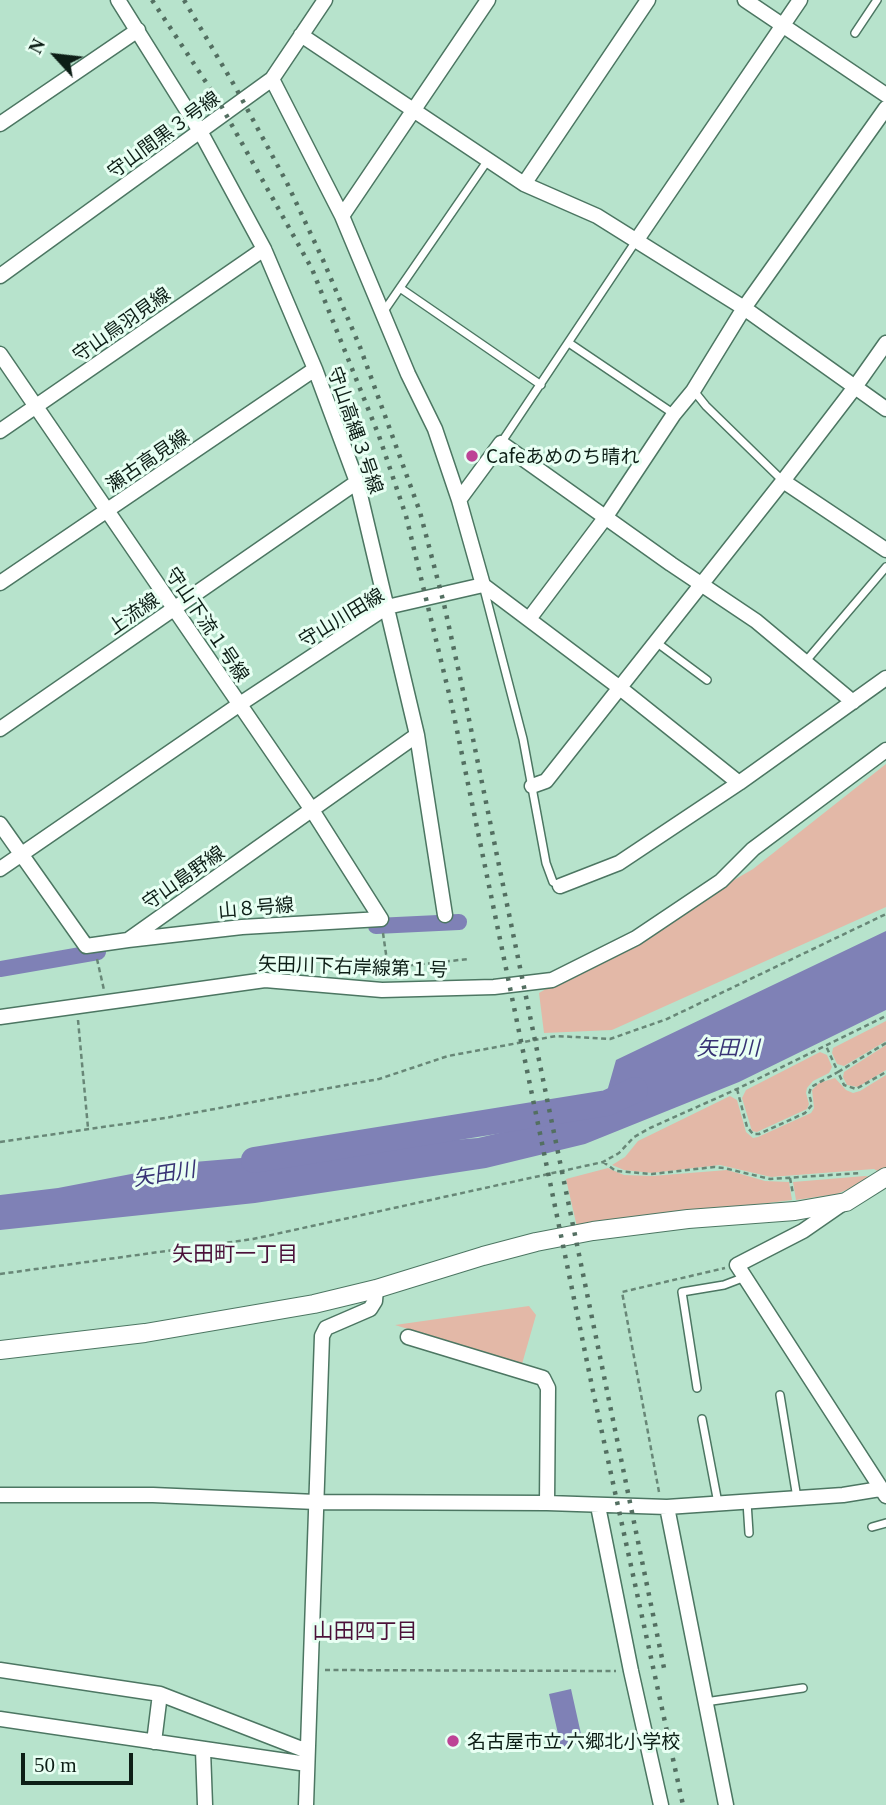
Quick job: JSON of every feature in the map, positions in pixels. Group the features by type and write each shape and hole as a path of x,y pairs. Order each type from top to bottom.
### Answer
{"street":[{"name":"守山高縄３号線","path":"118,0 201,131 264,248 315,369 357,482 417,735 445,915"},
{"name":"守山間黒３号線","path":"0,276 272,79 325,0"},
{"path":"342,216 488,0"},
{"path":"524,184 648,0"},
{"path":"745,0 886,94"},
{"path":"636,242 800,0"},
{"path":"0,124 138,30"},
{"path":"301,35 524,184 597,216 744,308 886,409"},
{"path":"272,79 342,216 384,311 408,374 435,429 483,585 620,688 739,783"},
{"path":"529,619 605,519 674,414 693,391 744,308 886,108"},
{"name":"守山鳥羽見線","path":"0,431 264,248"},
{"path":"532,786 546,781 783,481 886,343"},
{"name":"守山下流１号線","path":"0,354 312,810 383,922"},
{"name":"瀬古高見線","path":"0,583 315,369"},
{"path":"459,500 500,443 605,519 756,621 853,702"},
{"path":"783,481 886,550"},
{"name":"上流線","path":"0,729 357,482"},
{"name":"守山川田線","path":"0,869 387,607 483,585"},
{"path":"560,886 619,863 739,783 886,678"},
{"name":"守山島野線","path":"0,824 86,946 128,940 417,735"},
{"name":"矢田川下右岸線第１号","path":"0,1017 265,980 382,990 494,987 552,980 636,938 721,881 753,849 886,750"},
{"name":"山８号線","path":"128,940 242,927 383,922"},
{"path":"0,1496 153,1495 316,1502 547,1503 667,1507 883,1493 741,1271 885,1178"},
{"path":"0,1350 158,1331 314,1304 559,1237 688,1219 795,1211 846,1202"},
{"path":"306,1805 323,1332 331,1325 370,1309 375,1301 376,1289"},
{"path":"408,1337 543,1378 548,1388 547,1503"},
{"path":"598,1506 661,1805"},
{"path":"667,1507 726,1805"},
{"path":"0,1670 160,1694 307,1758"},
{"path":"153,1742 160,1694"},
{"path":"0,1719 204,1750 307,1758"},
{"path":"204,1750 205,1805"}],"lane":[{"path":"855,33 877,0"},
{"path":"384,311 488,160"},
{"path":"500,443 636,242"},
{"path":"400,288 541,385"},
{"path":"569,343 674,414"},
{"path":"693,391 783,481"},
{"path":"806,662 886,567"},
{"path":"483,585 510,685 546,863 553,882 560,886"},
{"path":"656,642 707,680"},
{"path":"697,1388 682,1292 724,1285 741,1271"},
{"path":"780,1395 797,1498"},
{"path":"702,1419 718,1503"},
{"path":"747,1501 749,1532"},
{"path":"873,1527 886,1523"},
{"path":"705,1702 803,1688"}],"path":[{"path":"0,1142 165,1118 379,1079 447,1056 556,1036 610,1039 667,1019 886,914"},
{"path":"383,922 388,968"},
{"path":"96,956 107,1002"},
{"path":"344,973 468,959"},
{"path":"0,1274 253,1239 603,1162 619,1153 642,1132 886,1016"},
{"path":"79,1031 88,1130"},
{"path":"737,1089 748,1130 759,1134 808,1112 812,1105 809,1094 811,1087 886,1043"},
{"path":"826,1045 844,1085 856,1089 886,1072"},
{"path":"603,1162 617,1171 652,1174 724,1168 770,1179 867,1173 885,1178"},
{"path":"667,1507 660,1497 622,1292 741,1271"},
{"path":"311,1670 631,1671"}],"shaded area":[{"path":"886,764 886,907 612,1030 544,1033 539,993 753,869"},
{"path":"886,1021 886,1041 844,1066 837,1064 832,1053 833,1048"},
{"path":"886,1045 886,1070 858,1087 847,1085 844,1072"},
{"path":"820,1052 827,1055 832,1067 829,1073 813,1081 807,1088 807,1109 757,1132 752,1131 742,1098 746,1090"},
{"path":"886,1075 886,1170 881,1173 874,1169 771,1177 720,1165 652,1173 624,1170 612,1165 625,1157 638,1141 730,1096 737,1100 746,1132 753,1138 811,1113 814,1108 812,1090 819,1083 835,1078 846,1090 853,1093"},
{"path":"608,1168 624,1175 652,1176 727,1170 765,1181 789,1182 792,1200 577,1227 566,1179"},
{"path":"876,1177 837,1194 796,1200 793,1182"},
{"path":"529,1306 536,1315 522,1364 395,1325"}],"water":[{"name":"矢田川","path":"886,931 886,1010 739,1082 585,1144 486,1168 255,1203 0,1230 0,1195 58,1188 194,1162 478,1138 602,1109 616,1060"},
{"path":"571,1689 583,1743 561,1747 549,1694"}],"waterway":[{"path":"376,926 459,922"},
{"path":"0,969 98,952"},
{"name":"矢田川","path":"254,1160 607,1103 635,1090"}],"railway":[{"path":"152,0 219,102 312,269 379,436 406,516 452,706 593,1391 683,1805"},
{"path":"184,0 287,183 323,260 360,347 420,512 465,700 664,1668"}],"place":[{"name":"Cafeあめのち晴れ","path":"472,456"},
{"name":"名古屋市立 六郷北小学校","path":"453,1741"}],"district":[{"name":"矢田町一丁目","path":"235,1253"},
{"name":"山田四丁目","path":"365,1630"}]}
